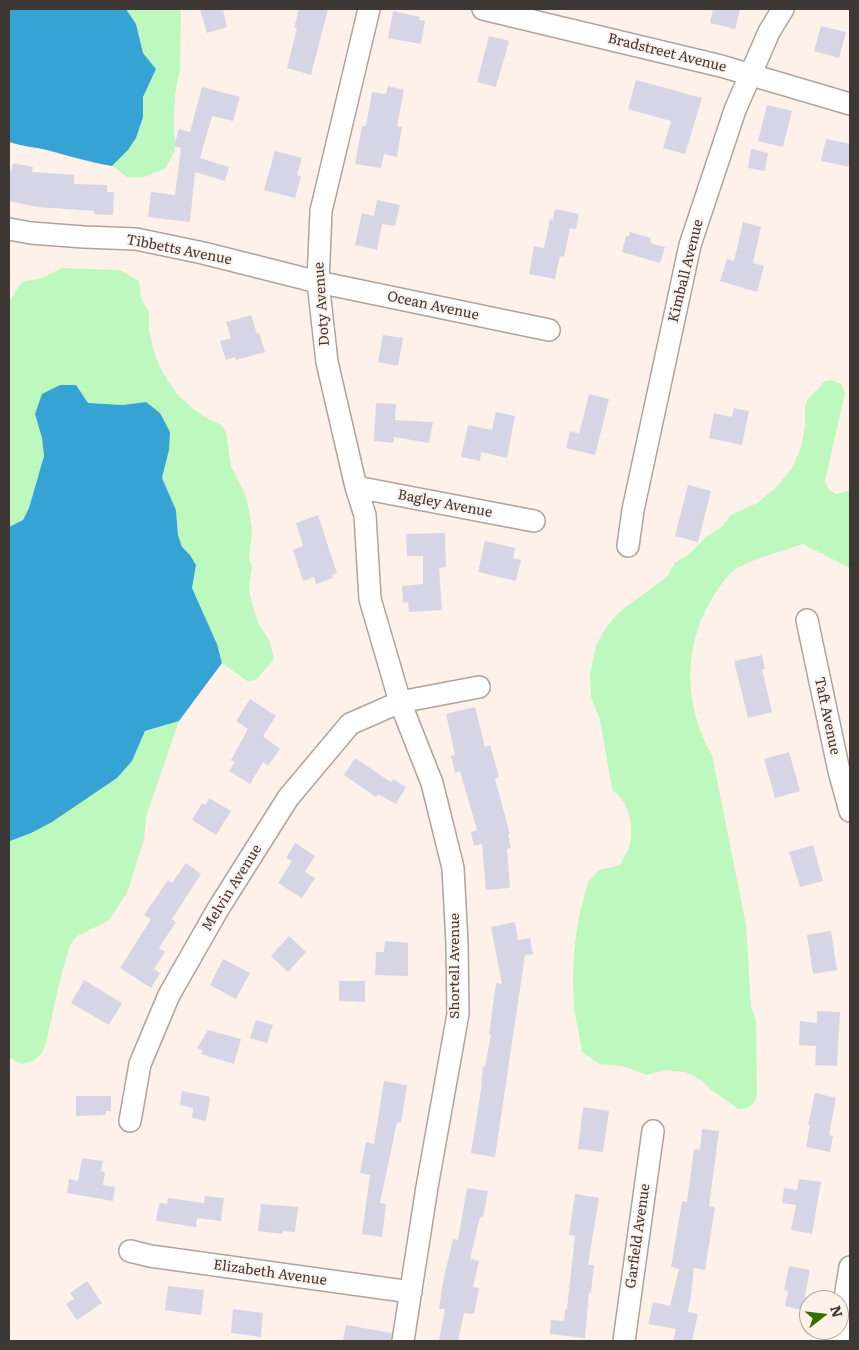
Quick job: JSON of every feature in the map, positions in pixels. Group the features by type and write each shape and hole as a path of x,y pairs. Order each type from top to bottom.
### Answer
{"street":[{"name":"Doty Avenue","path":"369,9 321,211 318,282 327,362 356,487 365,515 370,599"},
{"name":"Bradstreet Avenue","path":"483,9 721,66 850,104"},
{"name":"Kimball Avenue","path":"628,546 633,510 690,245 735,110 769,32 783,9"},
{"name":"Tibbetts Avenue","path":"9,229 31,233 136,239 203,253 318,282"},
{"name":"Ocean Avenue","path":"318,282 549,330"},
{"name":"Bagley Avenue","path":"356,487 534,521"},
{"name":"Shortell Avenue","path":"370,599 400,702 432,783 453,868 457,943 458,1014 427,1187 403,1341"},
{"name":"Taft Avenue","path":"807,620 839,771 850,811"},
{"name":"Melvin Avenue","path":"130,1121 140,1064 169,995 218,909 288,798 350,724 400,702 479,688"},
{"name":"Garfield Avenue","path":"624,1341 653,1131"},
{"name":"Elizabeth Avenue","path":"130,1251 150,1256 411,1292"},
{"path":"838,1341 850,1267"}],"green space":[{"path":"126,9 181,9 180,68 175,96 175,151 165,169 141,178 127,177 112,166 128,150 136,138 143,117 143,97 156,69 143,53 136,24"},
{"path":"62,268 120,270 139,281 141,298 149,312 149,330 154,352 168,381 176,393 191,407 221,425 226,432 231,466 246,496 250,516 252,531 249,559 252,566 249,587 251,600 258,622 270,642 274,659 256,680 247,681 222,663 217,644 192,588 196,565 182,547 178,535 176,510 162,478 169,450 146,402 123,405 88,403 35,414 42,438 44,456 29,508 23,520 9,527 9,301 22,282 42,278"},
{"path":"831,380 841,384 845,393 825,481 829,490 836,494 850,490 850,568 803,544 756,559 739,567 720,586 710,602 701,621 691,660 692,699 696,718 712,755 746,925 751,1006 756,1020 757,1096 750,1106 745,1109 738,1109 711,1090 701,1080 685,1072 664,1070 647,1075 623,1066 599,1064 582,1052 574,1008 573,979 574,950 579,916 588,882 599,870 620,865 629,848 631,839 629,814 624,802 612,789 600,720 591,697 590,674 596,646 604,631 622,610 668,576 675,562 687,556 707,536 722,527 731,515 757,503 777,487 793,466 801,447 805,426 805,406 808,399 825,381"},
{"path":"179,721 146,817 144,840 127,893 108,921 77,936 70,945 58,988 46,1044 41,1054 33,1061 22,1064 13,1060 9,1056 9,840 52,822 117,778 132,761 145,731"}],"water":[{"path":"9,9 126,9 136,24 143,53 156,69 143,97 143,117 136,138 128,150 112,166 9,142"},
{"path":"60,385 76,385 88,403 123,405 146,402 160,413 170,432 169,450 162,478 176,510 178,535 182,547 196,565 192,588 217,644 222,663 179,721 145,731 132,761 117,778 52,822 10,841 9,527 23,520 29,508 44,456 42,438 35,414 42,394"}],"building":[{"path":"200,9 223,9 227,27 207,33"},
{"path":"299,9 328,9 311,75 287,68 297,28 294,28"},
{"path":"713,9 740,9 735,29 710,23"},
{"path":"393,11 420,17 419,20 425,21 421,44 388,38"},
{"path":"821,26 846,32 839,58 814,51"},
{"path":"489,36 509,41 496,87 477,82"},
{"path":"636,80 702,98 685,154 663,148 671,121 628,109"},
{"path":"388,86 404,90 397,126 402,127 397,157 384,154 381,168 355,164 362,126 366,126 372,92 386,94"},
{"path":"202,87 240,97 233,121 212,116 200,158 229,167 225,181 195,172 190,222 148,217 151,192 175,195 181,148 174,146 179,129 190,132"},
{"path":"767,105 792,111 783,147 758,141"},
{"path":"826,139 850,144 850,167 821,161"},
{"path":"751,149 768,153 765,171 748,168"},
{"path":"275,151 302,158 297,175 301,176 295,198 264,190"},
{"path":"13,163 33,167 32,172 74,175 74,184 107,185 107,192 114,192 113,215 94,214 94,211 37,207 9,201 9,171 11,171"},
{"path":"377,200 400,205 395,226 382,224 377,250 355,245 362,213 374,216"},
{"path":"555,209 579,214 576,229 570,228 564,257 560,256 555,279 529,274 534,246 544,248 550,219 553,220"},
{"path":"743,222 761,227 753,263 764,266 757,292 720,281 727,259 734,261"},
{"path":"630,232 651,238 650,243 665,247 660,263 622,252 626,236 629,236"},
{"path":"251,315 265,352 236,360 235,357 226,360 220,341 231,338 226,322"},
{"path":"383,335 403,338 398,366 378,362"},
{"path":"589,394 609,399 595,455 566,448 570,431 579,434"},
{"path":"376,403 396,404 395,420 433,422 429,443 394,437 394,443 374,441"},
{"path":"734,408 749,411 742,445 709,438 714,413 732,417"},
{"path":"496,412 515,416 507,458 481,452 480,461 461,457 468,425 492,430"},
{"path":"688,485 711,491 698,542 675,536"},
{"path":"318,515 337,573 332,575 333,578 316,584 314,577 303,581 293,550 303,546 296,523"},
{"path":"445,533 446,567 439,568 442,610 409,612 408,602 403,603 402,586 423,584 423,556 407,556 406,534"},
{"path":"485,541 515,548 513,558 521,560 516,581 478,572"},
{"path":"762,655 765,669 762,669 772,712 748,718 734,661"},
{"path":"250,699 276,716 263,736 280,749 268,766 263,762 250,784 229,771 235,762 231,760 248,729 236,721"},
{"path":"475,707 485,747 490,745 499,777 495,779 510,834 508,834 511,848 507,849 510,888 486,890 482,844 474,846 471,832 477,830 460,771 455,773 451,756 455,755 446,714"},
{"path":"789,752 800,791 775,798 764,759"},
{"path":"355,758 391,782 393,779 406,787 396,804 378,794 376,797 344,775"},
{"path":"209,798 231,811 216,835 192,820 202,803 205,805"},
{"path":"295,843 315,856 305,872 315,878 302,898 278,883 292,861 286,858"},
{"path":"813,845 823,881 800,887 789,852"},
{"path":"186,863 201,874 172,919 176,922 159,948 165,952 154,969 160,973 151,988 120,968 151,919 144,915 168,880 172,883"},
{"path":"515,922 518,940 530,938 533,954 525,955 495,1157 471,1153 483,1066 485,1067 491,1034 489,1034 496,983 502,984 491,927"},
{"path":"831,931 837,970 813,974 807,935"},
{"path":"289,936 306,952 288,972 271,956"},
{"path":"385,941 408,943 408,976 375,975 376,952 384,952"},
{"path":"223,959 250,973 236,999 210,985"},
{"path":"84,980 122,1003 109,1025 71,1003"},
{"path":"339,981 365,981 365,1002 339,1001"},
{"path":"817,1011 840,1012 837,1066 815,1065 816,1046 799,1045 800,1021 817,1023"},
{"path":"256,1020 273,1025 267,1043 250,1038"},
{"path":"208,1030 241,1039 234,1064 201,1054 202,1050 197,1048"},
{"path":"384,1081 407,1085 401,1123 397,1122 380,1203 386,1204 382,1237 362,1234 370,1175 360,1173 366,1142 374,1144"},
{"path":"182,1091 210,1097 206,1121 192,1118 193,1108 180,1105"},
{"path":"815,1093 836,1098 829,1135 833,1136 830,1152 806,1147 810,1125 808,1125"},
{"path":"76,1096 111,1096 111,1111 106,1111 106,1115 76,1116"},
{"path":"583,1107 609,1111 603,1152 578,1149"},
{"path":"702,1129 719,1131 709,1206 715,1207 705,1270 694,1268 688,1312 698,1314 692,1341 673,1341 676,1329 648,1324 653,1302 670,1306 679,1269 671,1267 682,1201 687,1202 694,1149 700,1150"},
{"path":"82,1158 103,1161 101,1171 105,1172 103,1185 115,1187 113,1201 67,1193 69,1179 78,1181"},
{"path":"799,1179 821,1182 812,1234 791,1230 796,1205 782,1203 784,1188 797,1190"},
{"path":"467,1188 488,1191 483,1218 480,1217 470,1259 479,1261 473,1287 479,1288 474,1314 464,1313 458,1341 439,1341 445,1309 439,1309 443,1282 453,1239 458,1240"},
{"path":"575,1194 599,1198 588,1265 594,1265 591,1293 589,1292 585,1338 550,1334 551,1320 564,1321 565,1309 567,1309 575,1236 569,1235"},
{"path":"205,1196 224,1198 221,1221 197,1218 196,1227 156,1221 159,1203 167,1204 168,1198 204,1203"},
{"path":"261,1204 298,1207 295,1232 283,1231 283,1234 258,1231"},
{"path":"789,1266 810,1270 806,1290 799,1290 799,1309 785,1306 788,1291 784,1290"},
{"path":"87,1281 102,1303 77,1320 66,1304 74,1299 70,1293"},
{"path":"168,1286 204,1290 201,1315 165,1310"},
{"path":"233,1309 263,1313 261,1337 231,1333"},
{"path":"346,1325 392,1333 391,1341 343,1341"}]}
